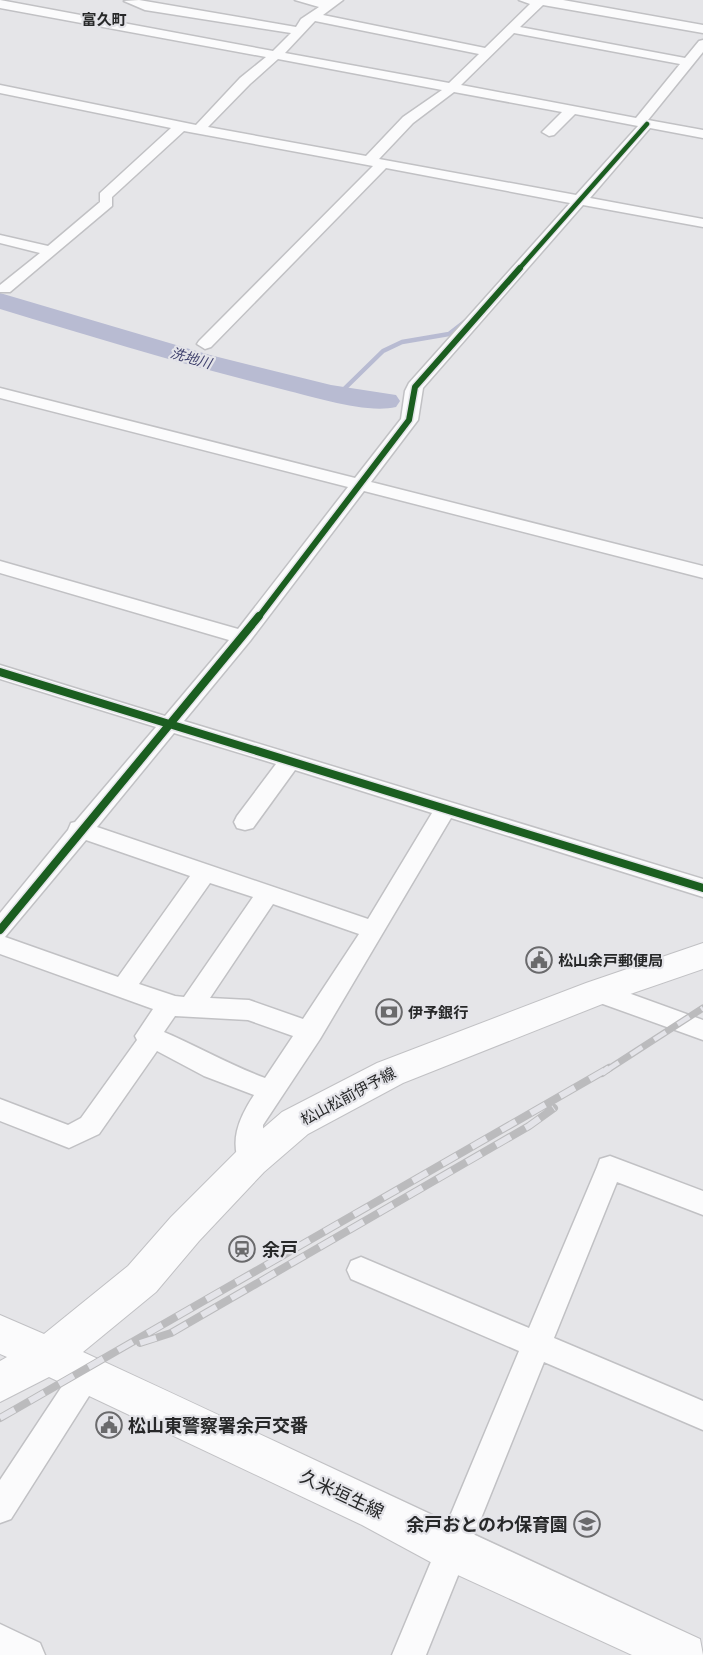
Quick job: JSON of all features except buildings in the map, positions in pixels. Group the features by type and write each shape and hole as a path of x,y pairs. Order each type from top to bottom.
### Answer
{"main road":[{"name":"松山松前伊予線","path":"0,1383 47,1357 142,1279 185,1229 251,1161 295,1124 380,1078 598,992 703,956"},
{"name":"久米垣生線","path":"0,1334 378,1510 452,1549 684,1655"}],"street":[{"path":"301,0 334,3"},
{"path":"521,0 540,1 657,23 703,29"},
{"path":"615,0 637,4"},
{"path":"205,344 305,245 408,120 452,87 540,1"},
{"path":"199,129 244,81 278,54 314,16 334,3"},
{"path":"0,4 697,133 703,123"},
{"path":"96,21 125,6 296,35"},
{"path":"314,16 488,52"},
{"path":"512,29 688,62"},
{"path":"0,930 79,829 243,637 413,414 412,393 415,387 580,201 703,45"},
{"path":"1,89 181,126 377,160 703,223"},
{"path":"540,120 553,128 573,110"},
{"path":"5,289 107,202 105,196 181,126"},
{"path":"0,239 51,251"},
{"path":"0,393 703,572"},
{"path":"0,567 243,637"},
{"path":"0,673 703,888"},
{"path":"245,822 290,761"},
{"path":"251,1161 250,1122 374,930 446,809"},
{"path":"79,829 374,930"},
{"path":"123,988 205,872"},
{"path":"267,894 180,1006 148,1036 183,1051 213,1069 271,1091"},
{"path":"0,945 180,1006 249,1010 310,1032"},
{"path":"598,992 703,1030"},
{"path":"0,1110 69,1137 90,1126 152,1039"},
{"path":"409,1655 610,1167 703,1203"},
{"path":"361,1270 703,1416"},
{"path":"0,1508 86,1375"},
{"path":"0,1641 28,1655"}],"waterway":[{"name":"洗地川","path":"0,301 201,361 331,393 386,401"},
{"path":"339,394 383,351 402,342 449,334 467,320"}],"railway":[{"path":"607,1070 703,1008"},
{"path":"0,1418 609,1068"},
{"path":"602,1073 609,1068"},
{"path":"140,1343 171,1333 529,1126 554,1108"}],"cycle path":[{"path":"0,930 285,583 409,420 415,387 647,124"},
{"path":"0,672 703,888"}],"place":[{"name":"松山余戸郵便局","path":"539,960"},
{"name":"伊予銀行","path":"389,1012"},
{"name":"余戸","path":"242,1249"},
{"name":"松山東警察署余戸交番","path":"109,1425"},
{"name":"余戸おとのわ保育園","path":"587,1524"}],"district":[{"name":"富久町","path":"104,19"}]}
